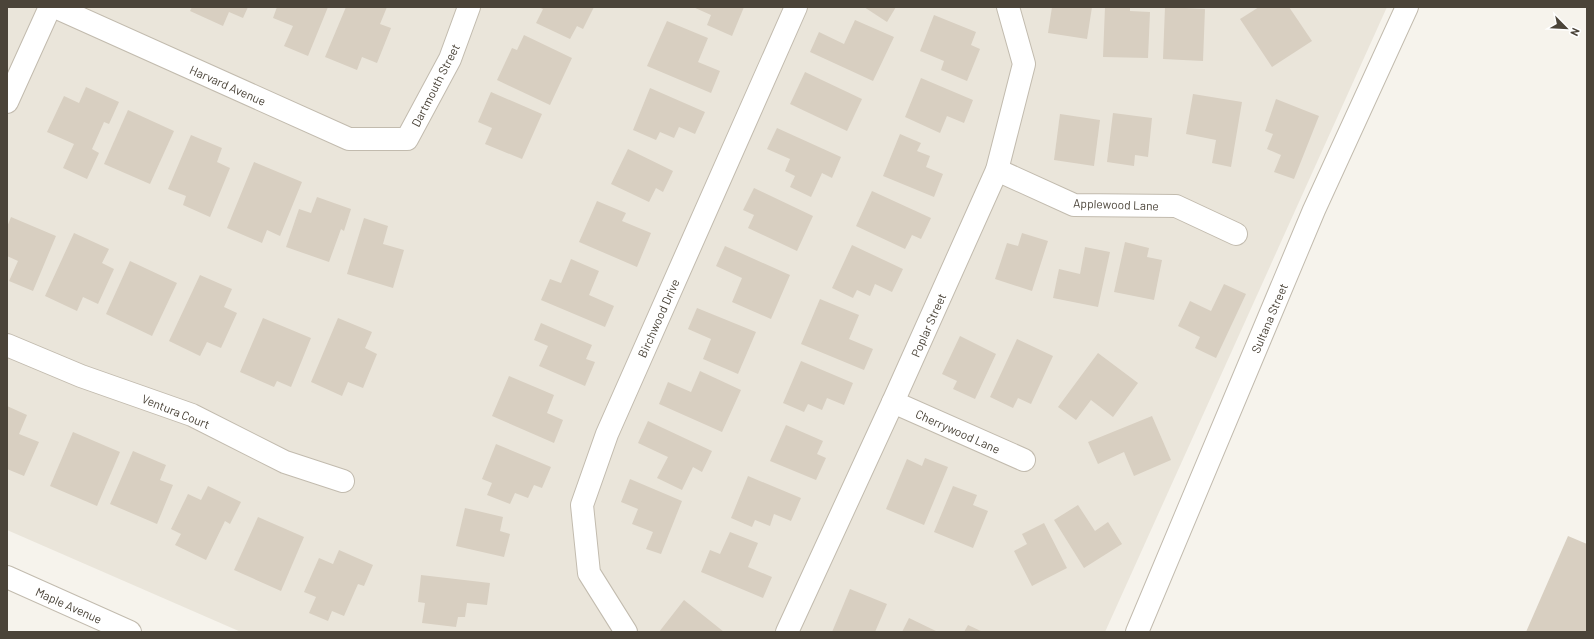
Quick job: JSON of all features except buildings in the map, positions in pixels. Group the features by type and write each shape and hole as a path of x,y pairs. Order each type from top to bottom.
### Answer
{"street":[{"path":"7,102 50,7"},
{"name":"Harvard Avenue","path":"55,7 348,139 407,139"},
{"name":"Dartmouth Street","path":"407,139 450,59 469,7"},
{"name":"Birchwood Drive","path":"626,632 589,573 582,505 607,434 796,7"},
{"name":"Poplar Street","path":"786,632 893,402 997,170 1024,64 1008,7"},
{"name":"Sultana Street","path":"1137,632 1314,210 1407,7"},
{"name":"Applewood Lane","path":"997,170 1074,205 1176,206 1236,234"},
{"name":"Ventura Court","path":"7,345 81,376 192,415 285,462 344,481"},
{"name":"Cherrywood Lane","path":"893,402 1024,460"},
{"name":"Maple Avenue","path":"7,577 130,632"}],"shaded area":[{"path":"7,7 1387,7 1105,632 241,632 7,530"}]}
